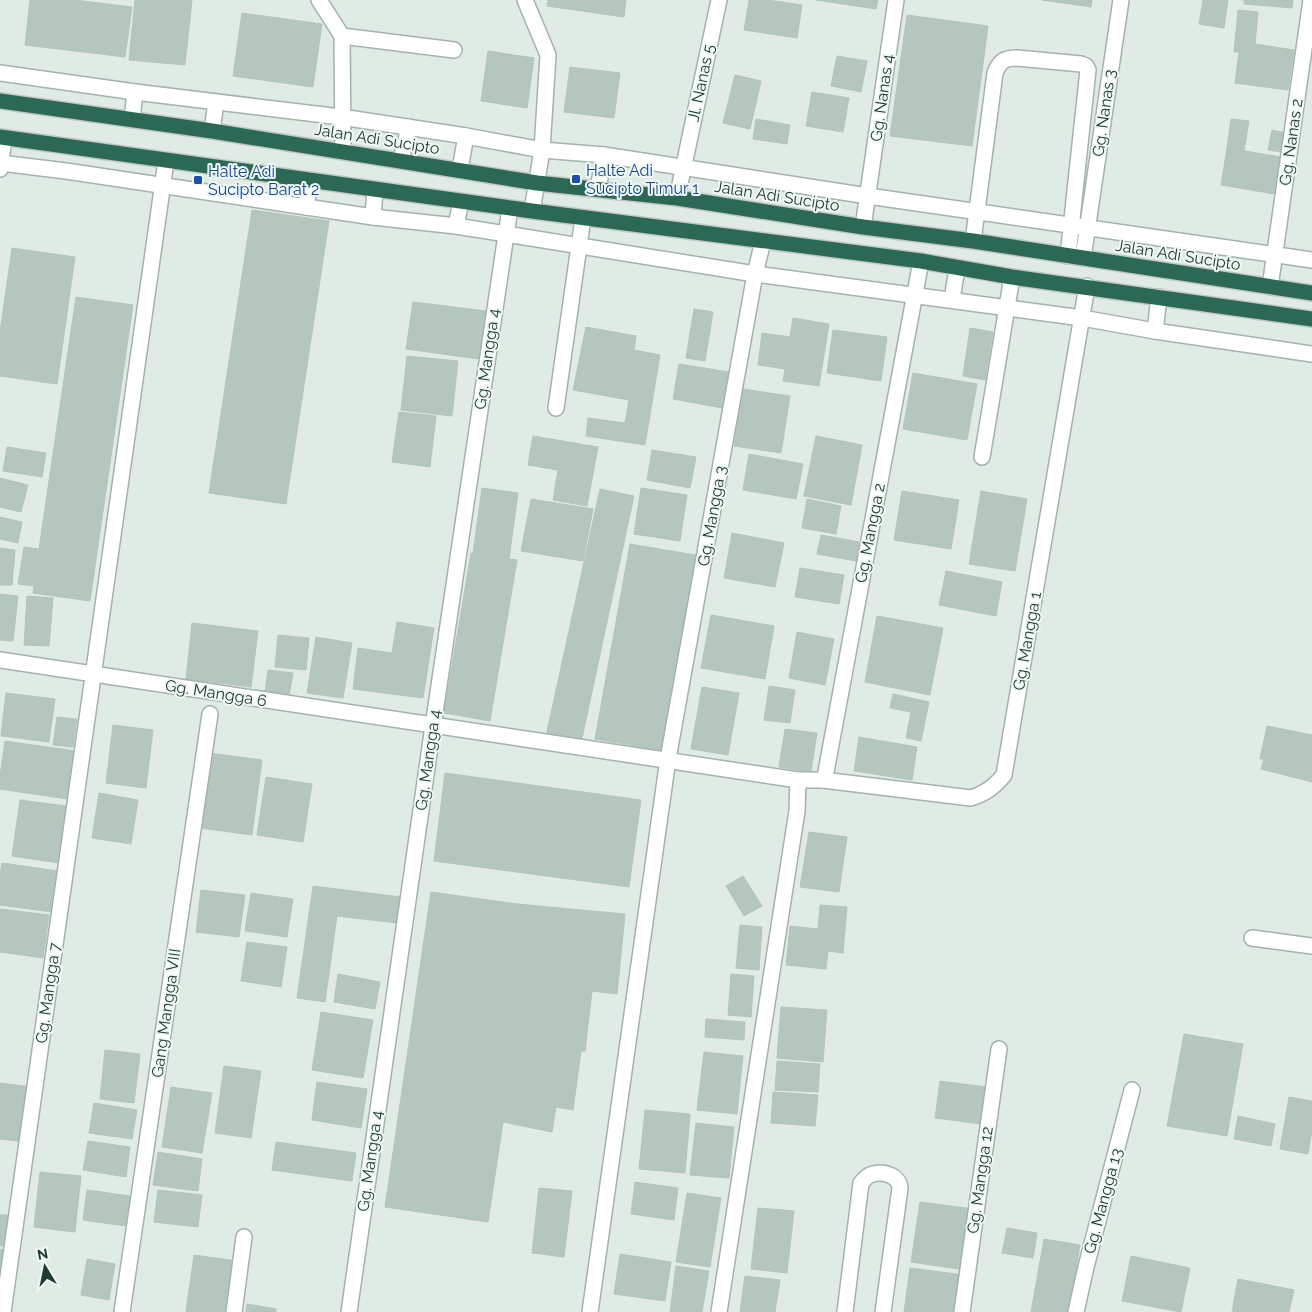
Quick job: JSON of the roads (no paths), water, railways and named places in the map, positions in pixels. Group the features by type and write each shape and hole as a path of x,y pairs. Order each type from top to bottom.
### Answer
{"highway":[{"name":"Jalan Adi Sucipto","path":"0,101 343,151 537,183 677,198 1312,293"},
{"path":"2,138 375,190 921,262 1012,277 1088,286 1312,319"}],"street":[{"path":"319,0 342,36 341,117 343,151"},
{"path":"525,0 548,55 542,150 532,211"},
{"name":"Jl. Nanas 5","path":"677,198 719,0"},
{"name":"Gg. Nanas 4","path":"863,227 896,0"},
{"name":"Gg. Nanas 3","path":"1084,258 1121,0"},
{"name":"Gg. Nanas 2","path":"1270,287 1312,0"},
{"path":"342,36 454,50"},
{"path":"973,241 995,73 999,64 1006,58 1081,64 1086,66 1088,70 1068,256"},
{"name":"Jalan Adi Sucipto","path":"0,72 135,92 341,117 466,136 542,150 604,155 868,196 1312,260"},
{"path":"132,119 135,92"},
{"path":"212,131 216,102"},
{"path":"401,160 409,127"},
{"path":"460,169 466,136"},
{"path":"2,138 0,165 66,171 373,217 456,226 755,274 1082,318 1155,331 1312,354"},
{"path":"27,166 31,141"},
{"path":"66,171 69,147"},
{"path":"598,189 604,155"},
{"name":"Gg. Mangga 7","path":"3,1312 166,161"},
{"path":"306,207 310,180"},
{"path":"373,217 375,190"},
{"path":"456,226 461,201"},
{"name":"Gg. Mangga 4","path":"349,1312 510,208"},
{"path":"556,408 583,218"},
{"name":"Gg. Mangga 3","path":"590,1312 668,759 762,241"},
{"name":"Gg. Mangga 2","path":"822,780 825,777 921,262"},
{"path":"952,300 957,268"},
{"path":"982,457 1012,277"},
{"name":"Gg. Mangga 1","path":"822,780 971,798 993,788 1004,774 1088,286"},
{"path":"1155,331 1159,296"},
{"name":"Gg. Mangga 6","path":"0,660 798,780"},
{"name":"Gang Mangga VIII","path":"122,1312 210,714"},
{"path":"719,1312 797,811 798,780 822,780"},
{"path":"1252,938 1312,946"},
{"name":"Gg. Mangga 12","path":"962,1312 999,1048"},
{"name":"Gg. Mangga 13","path":"1076,1312 1132,1090"},
{"path":"845,1312 861,1183 869,1175 878,1173 895,1176 900,1181 883,1312"},
{"path":"234,1312 244,1237"}],"place":[{"name":"Halte Adi Sucipto Timur 1","path":"576,179"},
{"name":"Halte Adi Sucipto Barat 2","path":"198,180"}]}
